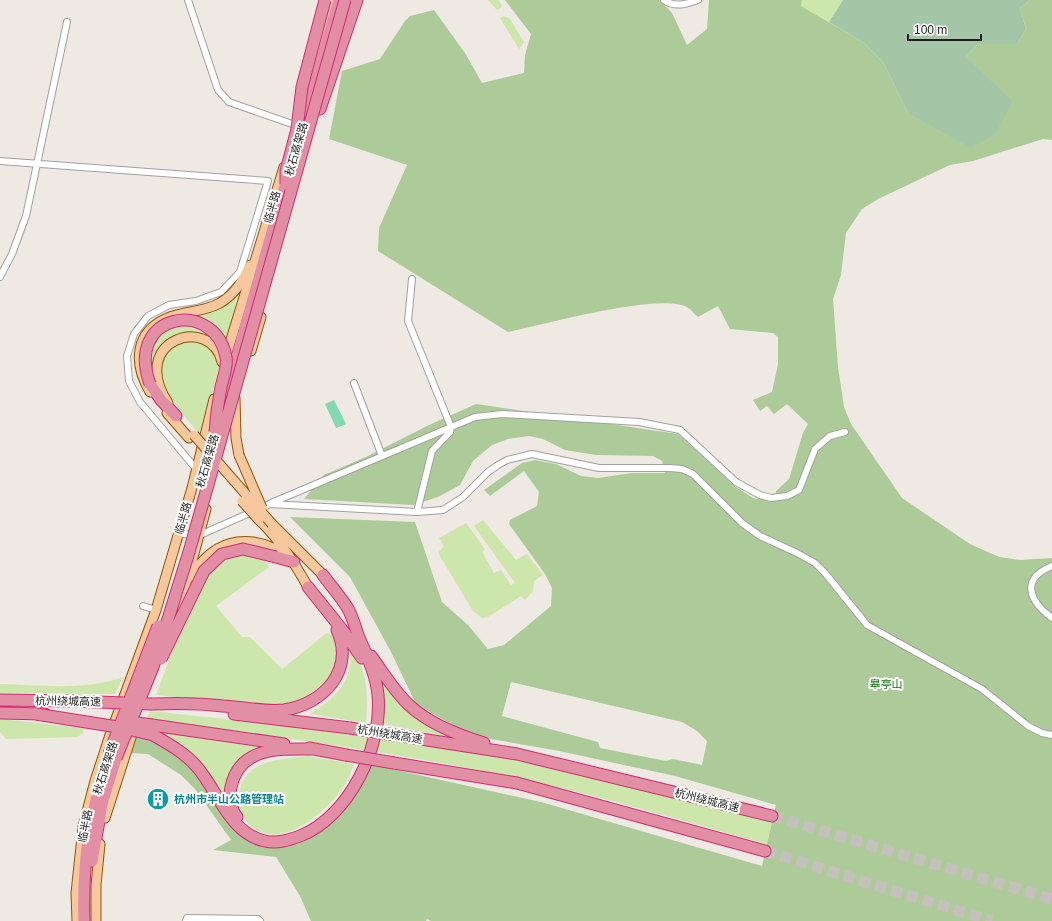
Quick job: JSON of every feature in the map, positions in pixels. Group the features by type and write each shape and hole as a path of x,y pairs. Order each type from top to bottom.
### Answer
{"highway":[{"path":"314,65 319,0"},
{"path":"286,184 286,171 297,129 302,87 326,0"},
{"name":"秋石高架路","path":"84,921 84,872 87,838 94,803 109,754 163,615 339,0"},
{"name":"秋石高架路","path":"91,921 91,872 102,804 116,758 153,667 189,552 344,0"},
{"path":"330,44 337,34 349,0"},
{"path":"304,146 314,126 357,0"},
{"path":"176,416 150,384 146,373 145,353 147,344 158,330 172,323 184,320 193,321 207,327 222,342 227,359 216,411 215,432"},
{"path":"143,691 175,633 204,571 222,554 243,549 294,562"},
{"path":"36,714 124,728 152,730 198,768 230,815 246,833 266,842 278,842 305,834 326,820 344,801 359,778 372,746 377,722 378,695 373,672 348,608 323,575"},
{"path":"308,587 361,655 368,674 372,705 367,744 344,792 317,821 301,831 286,836 271,837 261,836 242,824 235,814 231,801 231,788 235,774 244,762 269,750 316,749"},
{"path":"152,704 193,703 268,710 284,710 305,703 323,693 331,685 337,676 341,665 343,643 327,612"},
{"path":"362,644 395,690 409,705 426,718 470,739 517,754"},
{"name":"杭州绕城高速","path":"0,700 152,704 350,728 517,754 772,816"},
{"name":"杭州绕城高速","path":"0,713 69,715 152,730 316,749 517,783 765,851"}],"main road":[{"name":"临半路","path":"77,921 76,893 85,819 110,734 156,610 179,534 197,470 223,365 264,235 295,125 314,65 331,0"},
{"name":"临半路","path":"96,921 96,885 100,844 107,807 182,598 200,535 235,395 256,337 330,44 344,0"},
{"path":"264,235 248,269 238,287 232,294 209,308 180,314 160,322 147,334 139,350 139,368 150,393 272,524 323,575"},
{"path":"223,365 221,356 216,348 210,343 193,336 176,340 162,352 156,371 166,399 176,416 259,520 272,533 294,562 308,587"},
{"path":"235,395 236,438 240,455 257,498 272,524"},
{"path":"182,598 201,561 220,546 244,540 259,543 279,550 294,562"}],"street":[{"path":"188,0 218,90 229,102 295,125"},
{"path":"664,0 676,5 684,5 698,0"},
{"path":"0,277 12,254 26,216 67,22"},
{"path":"0,161 268,181 240,272 221,292 196,302 169,305 148,316 134,334 127,356 129,381 140,402 197,470"},
{"path":"412,279 408,322 451,427 450,432 432,451 417,512"},
{"path":"354,383 382,456"},
{"path":"179,534 200,535 475,417 502,414 638,422 680,430 736,482 760,495 771,498 787,496 799,490 815,449 830,436 845,432"},
{"path":"270,504 417,512 446,509 463,498 488,472 507,460 532,454 599,468 682,469 693,474 742,523 760,536 815,563 825,573 867,625 982,689 1028,726 1042,733 1052,735"},
{"path":"1052,566 1042,570 1034,578 1032,589 1034,600 1042,610 1052,618"},
{"path":"144,606 156,610"},
{"path":"186,921 187,918 258,919 260,921"}],"green space":[{"path":"488,0 499,0 502,6 501,8 497,10"},
{"name":"皋亭山","path":"505,0 660,0 672,13 687,45 707,29 709,0 802,0 801,6 863,42 883,62 908,113 978,44 1017,44 1026,29 1020,8 1030,0 1052,0 1052,140 1043,139 973,161 950,165 878,199 862,209 846,233 841,275 833,299 838,367 844,407 851,424 902,498 970,544 999,557 1020,560 1052,558 1052,921 431,921 427,919 426,921 311,921 300,896 276,857 213,850 231,840 195,789 181,775 148,754 129,753 136,734 165,745 187,763 257,843 313,834 369,764 541,802 762,866 776,805 675,776 559,751 491,739 460,729 416,704 391,652 350,577 290,517 415,522 442,602 468,625 488,649 504,645 551,606 552,588 545,574 509,524 510,520 537,506 539,492 524,471 490,496 484,490 522,463 535,460 556,464 581,476 598,478 632,473 665,473 662,461 653,456 596,455 565,450 543,439 529,436 508,439 492,445 473,461 460,485 438,497 413,505 304,499 324,475 368,456 429,425 476,404 678,434 736,487 753,498 775,501 776,491 789,479 803,433 808,424 787,404 774,414 767,406 760,411 753,400 772,392 778,364 778,337 773,333 730,329 718,306 698,317 687,307 673,303 628,306 508,332 378,251 379,228 407,165 329,139 342,71 380,59 405,21 410,16 434,10 465,53 482,83 524,73 525,55 531,34","holes":["511,682 682,722 697,731 707,741 702,765 673,759 666,761 600,748 598,742 502,716"]},
{"path":"802,0 843,0 829,22 801,6"},
{"path":"843,0 1030,0 1020,8 1026,29 1017,44 978,44 965,57 1013,101 995,134 971,148 908,113 883,62 863,42 829,22"},
{"path":"504,16 510,19 524,42 519,49 500,18"},
{"path":"238,293 226,343 220,332 212,324 202,319 189,316"},
{"path":"185,326 202,332 177,337 171,340 160,350 151,365 153,349 159,338 169,330"},
{"path":"186,341 202,343 207,346 217,357 219,363 200,435 173,399 162,374 163,362 171,351"},
{"path":"334,400 346,424 336,428 325,404"},
{"path":"483,520 516,560 527,554 543,575 534,581 533,591 525,600 521,596 488,617 482,618 473,611 438,553 444,546 439,538 466,523 485,549 482,552 494,573 501,570 511,585 515,583 474,526"},
{"path":"248,555 263,560 269,567 216,606 242,637 250,637 282,669 327,633 333,637 338,650 337,666 333,678 306,700 276,707 156,695 176,642 209,572 232,556"},
{"path":"350,646 364,673 366,682 366,723 310,714 329,701 342,686 349,669 351,658"},
{"path":"376,672 454,738 379,723"},
{"path":"123,677 115,694 0,693 0,684 78,686"},
{"path":"150,711 383,739 515,758 773,819 767,844 619,803 530,781 387,754 147,719"},
{"path":"0,719 84,728 82,734 77,737 6,739 0,732"},
{"path":"155,732 271,746 240,762 229,811"},
{"path":"308,756 354,764 348,779 341,790 332,801 312,819 300,827 288,832 276,834 264,833 253,828 246,821 241,811 239,801 243,780 250,772 265,763"}],"tunnel":[{"path":"772,816 1052,899"},
{"path":"765,851 992,921"}],"place":[{"name":"杭州市半山公路管理站","path":"158,799"}]}
